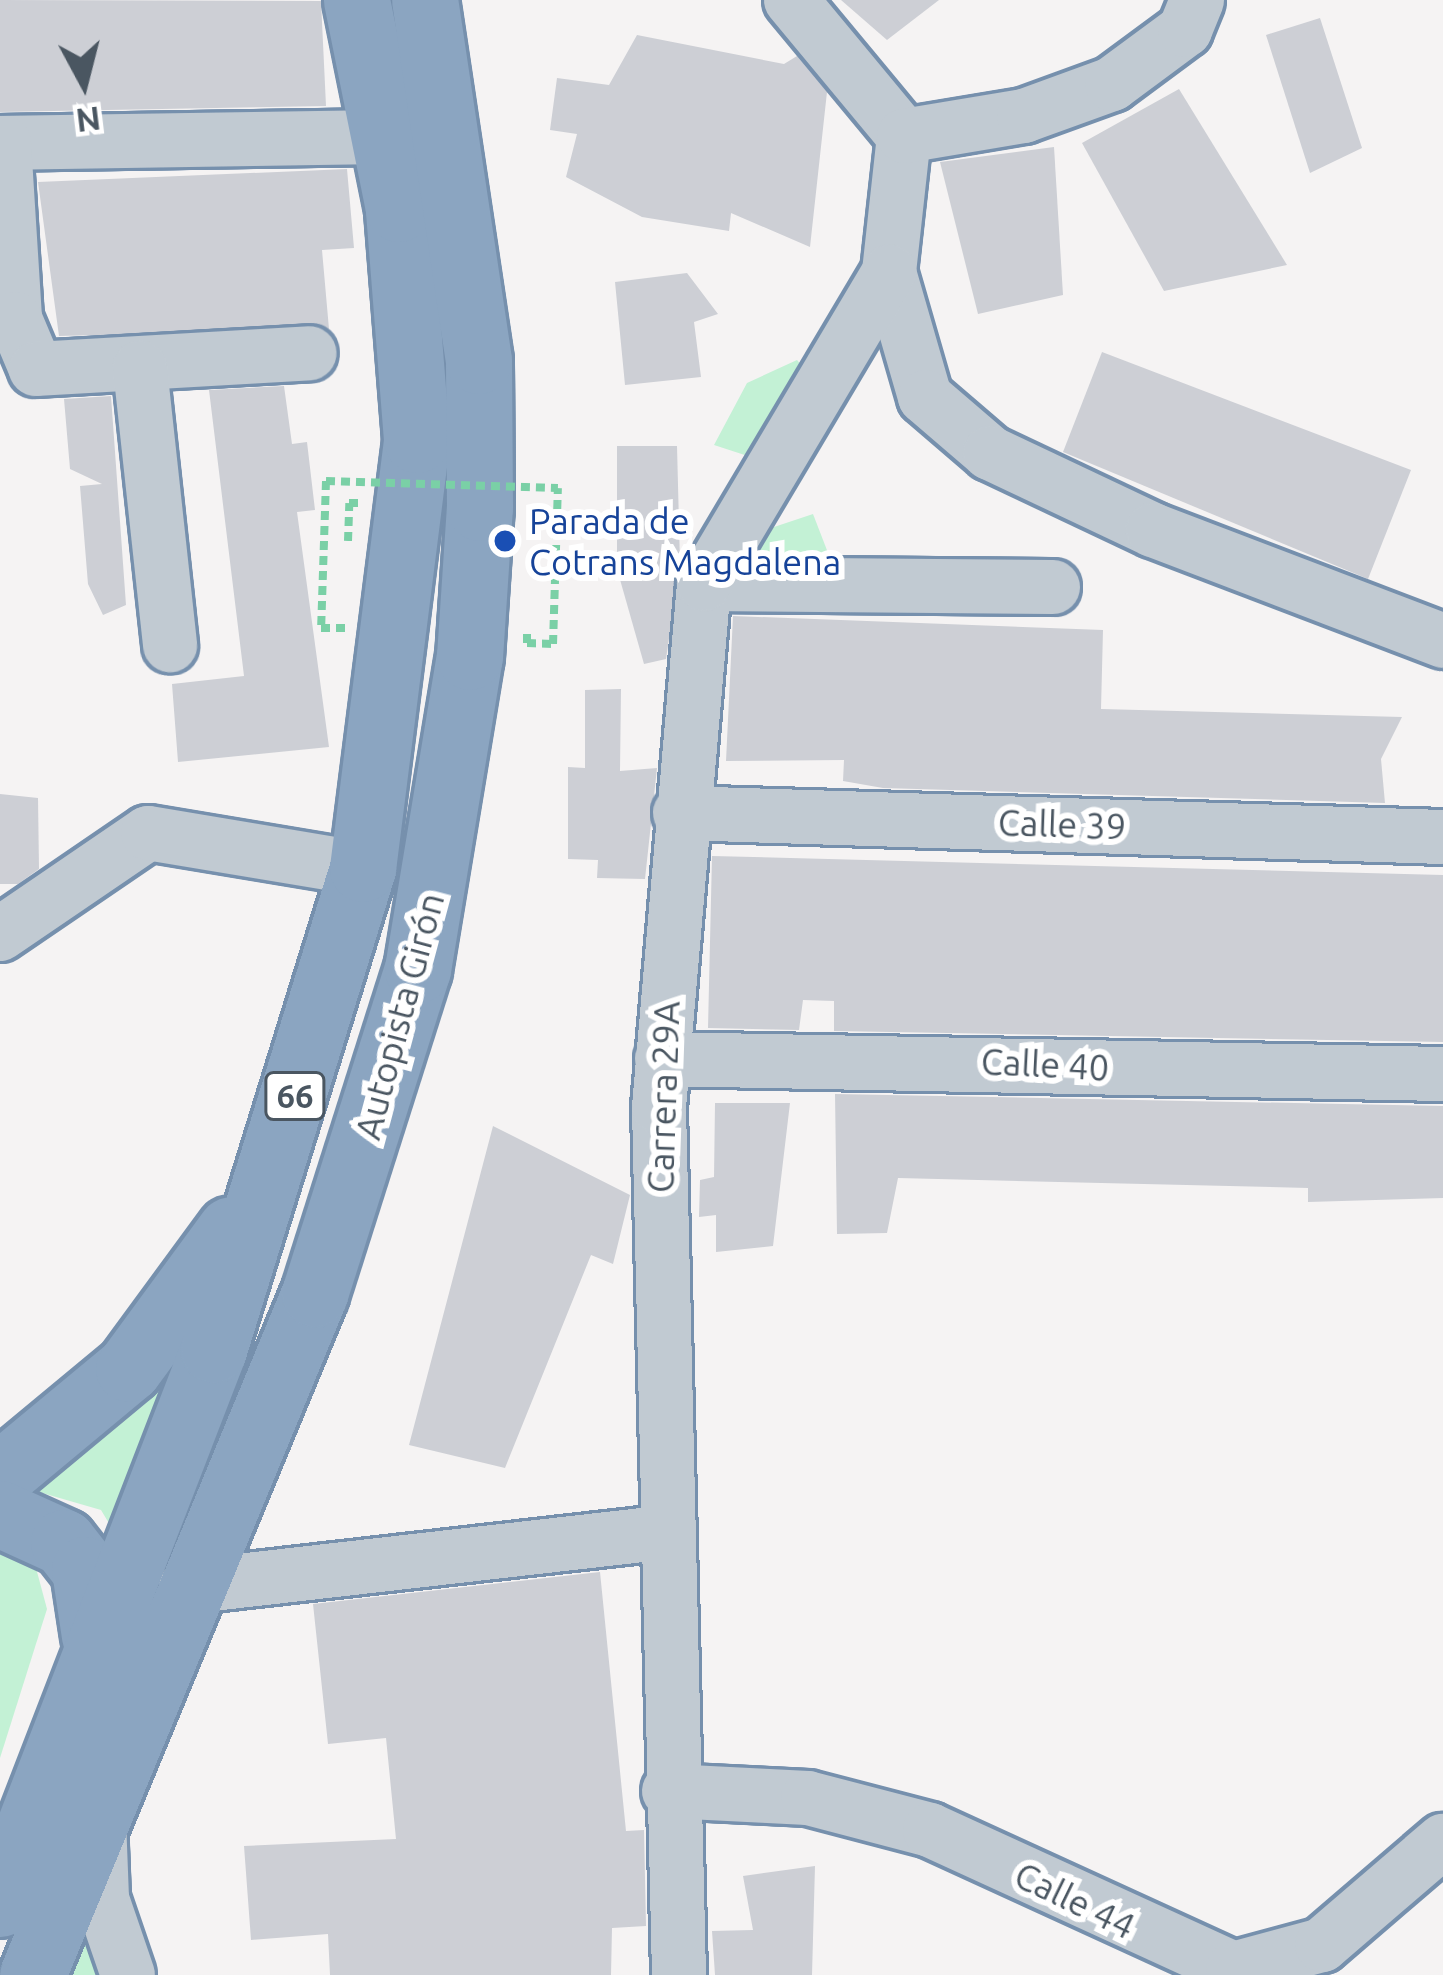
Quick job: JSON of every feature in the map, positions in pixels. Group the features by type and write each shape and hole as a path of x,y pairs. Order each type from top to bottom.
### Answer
{"highway":[{"name":"Autopista Girón","path":"0,1904 95,1636 214,1350 363,869 416,462 409,288 387,137 357,0"},
{"name":"Autopista Girón","path":"33,1975 186,1587 315,1294 418,970 450,806 478,572 479,362 425,0"},
{"path":"0,1476 129,1369 222,1249 289,1114"},
{"path":"0,1514 64,1543 85,1570 95,1636"}],"street":[{"path":"791,0 904,136 889,272 925,397 990,453 1153,530 1443,641"},
{"path":"904,136 1024,116 1112,84 1185,30 1197,0"},
{"path":"310,353 60,375 36,369 20,346 2,143 387,137"},
{"name":"Carrera 29A","path":"679,1975 661,1534 662,1059 680,813 704,584 889,272"},
{"path":"140,368 170,645"},
{"path":"704,584 1053,587"},
{"name":"Calle 39","path":"680,813 1443,837"},
{"path":"0,934 148,833 363,869"},
{"name":"Calle 40","path":"662,1059 849,1055 1435,1077"},
{"path":"186,1587 661,1534"},
{"name":"Calle 44","path":"668,1791 808,1798 930,1830 1233,1970 1322,1945 1443,1841"},
{"path":"99,1802 102,1899 128,1975"}],"path":[{"path":"346,608 345,629 321,628 326,481 558,488 553,644 527,643 527,621"},
{"path":"347,566 350,503"}],"green space":[{"path":"797,360 811,376 770,413 778,429 757,459 714,445 747,383"},
{"path":"813,514 835,571 752,579 745,552 762,531"},
{"path":"210,1300 116,1535 101,1510 25,1488"},
{"path":"0,1548 36,1568 47,1609 0,1758"},
{"path":"85,1909 105,1975 61,1975"}],"building":[{"path":"0,0 321,1 326,106 0,112"},
{"path":"841,0 939,0 887,40"},
{"path":"1320,18 1362,148 1310,173 1266,35"},
{"path":"637,35 784,64 797,56 827,92 810,247 731,213 729,231 642,217 566,177 577,134 550,130 557,78 609,85"},
{"path":"1179,89 1287,265 1164,291 1082,143"},
{"path":"1054,147 1063,295 978,314 940,162"},
{"path":"347,169 354,248 322,250 329,329 59,336 38,182"},
{"path":"687,273 718,314 694,322 701,377 625,385 615,282"},
{"path":"1102,352 1411,470 1368,579 1063,452"},
{"path":"284,386 292,444 307,442 315,510 297,512 329,747 178,762 172,684 244,676 209,390"},
{"path":"111,396 126,605 103,615 88,584 80,486 102,484 70,469 64,399"},
{"path":"617,446 677,446 680,563 666,659 644,664 617,569"},
{"path":"733,616 1103,630 1101,709 1402,717 1381,759 1385,803 883,788 843,781 844,760 726,761"},
{"path":"621,689 620,771 657,768 645,879 597,878 598,860 568,859 568,767 585,768 585,690"},
{"path":"0,794 38,798 39,869 18,884 0,884"},
{"path":"712,856 1443,875 1443,1042 834,1031 834,1001 803,1000 799,1030 708,1028"},
{"path":"835,1094 1443,1106 1443,1198 1308,1202 1308,1188 898,1178 887,1233 837,1234"},
{"path":"715,1103 790,1103 773,1246 716,1252 716,1215 699,1217 700,1180 714,1177"},
{"path":"493,1126 630,1195 613,1264 591,1255 505,1468 409,1445"},
{"path":"600,1572 626,1831 644,1830 646,1926 612,1928 611,1975 330,1975 328,1934 251,1940 244,1846 396,1839 386,1738 328,1744 313,1604"},
{"path":"815,1866 812,1975 715,1975 712,1931 753,1930 743,1876"}],"place":[{"name":"Parada de Cotrans Magdalena","path":"505,541"}]}
